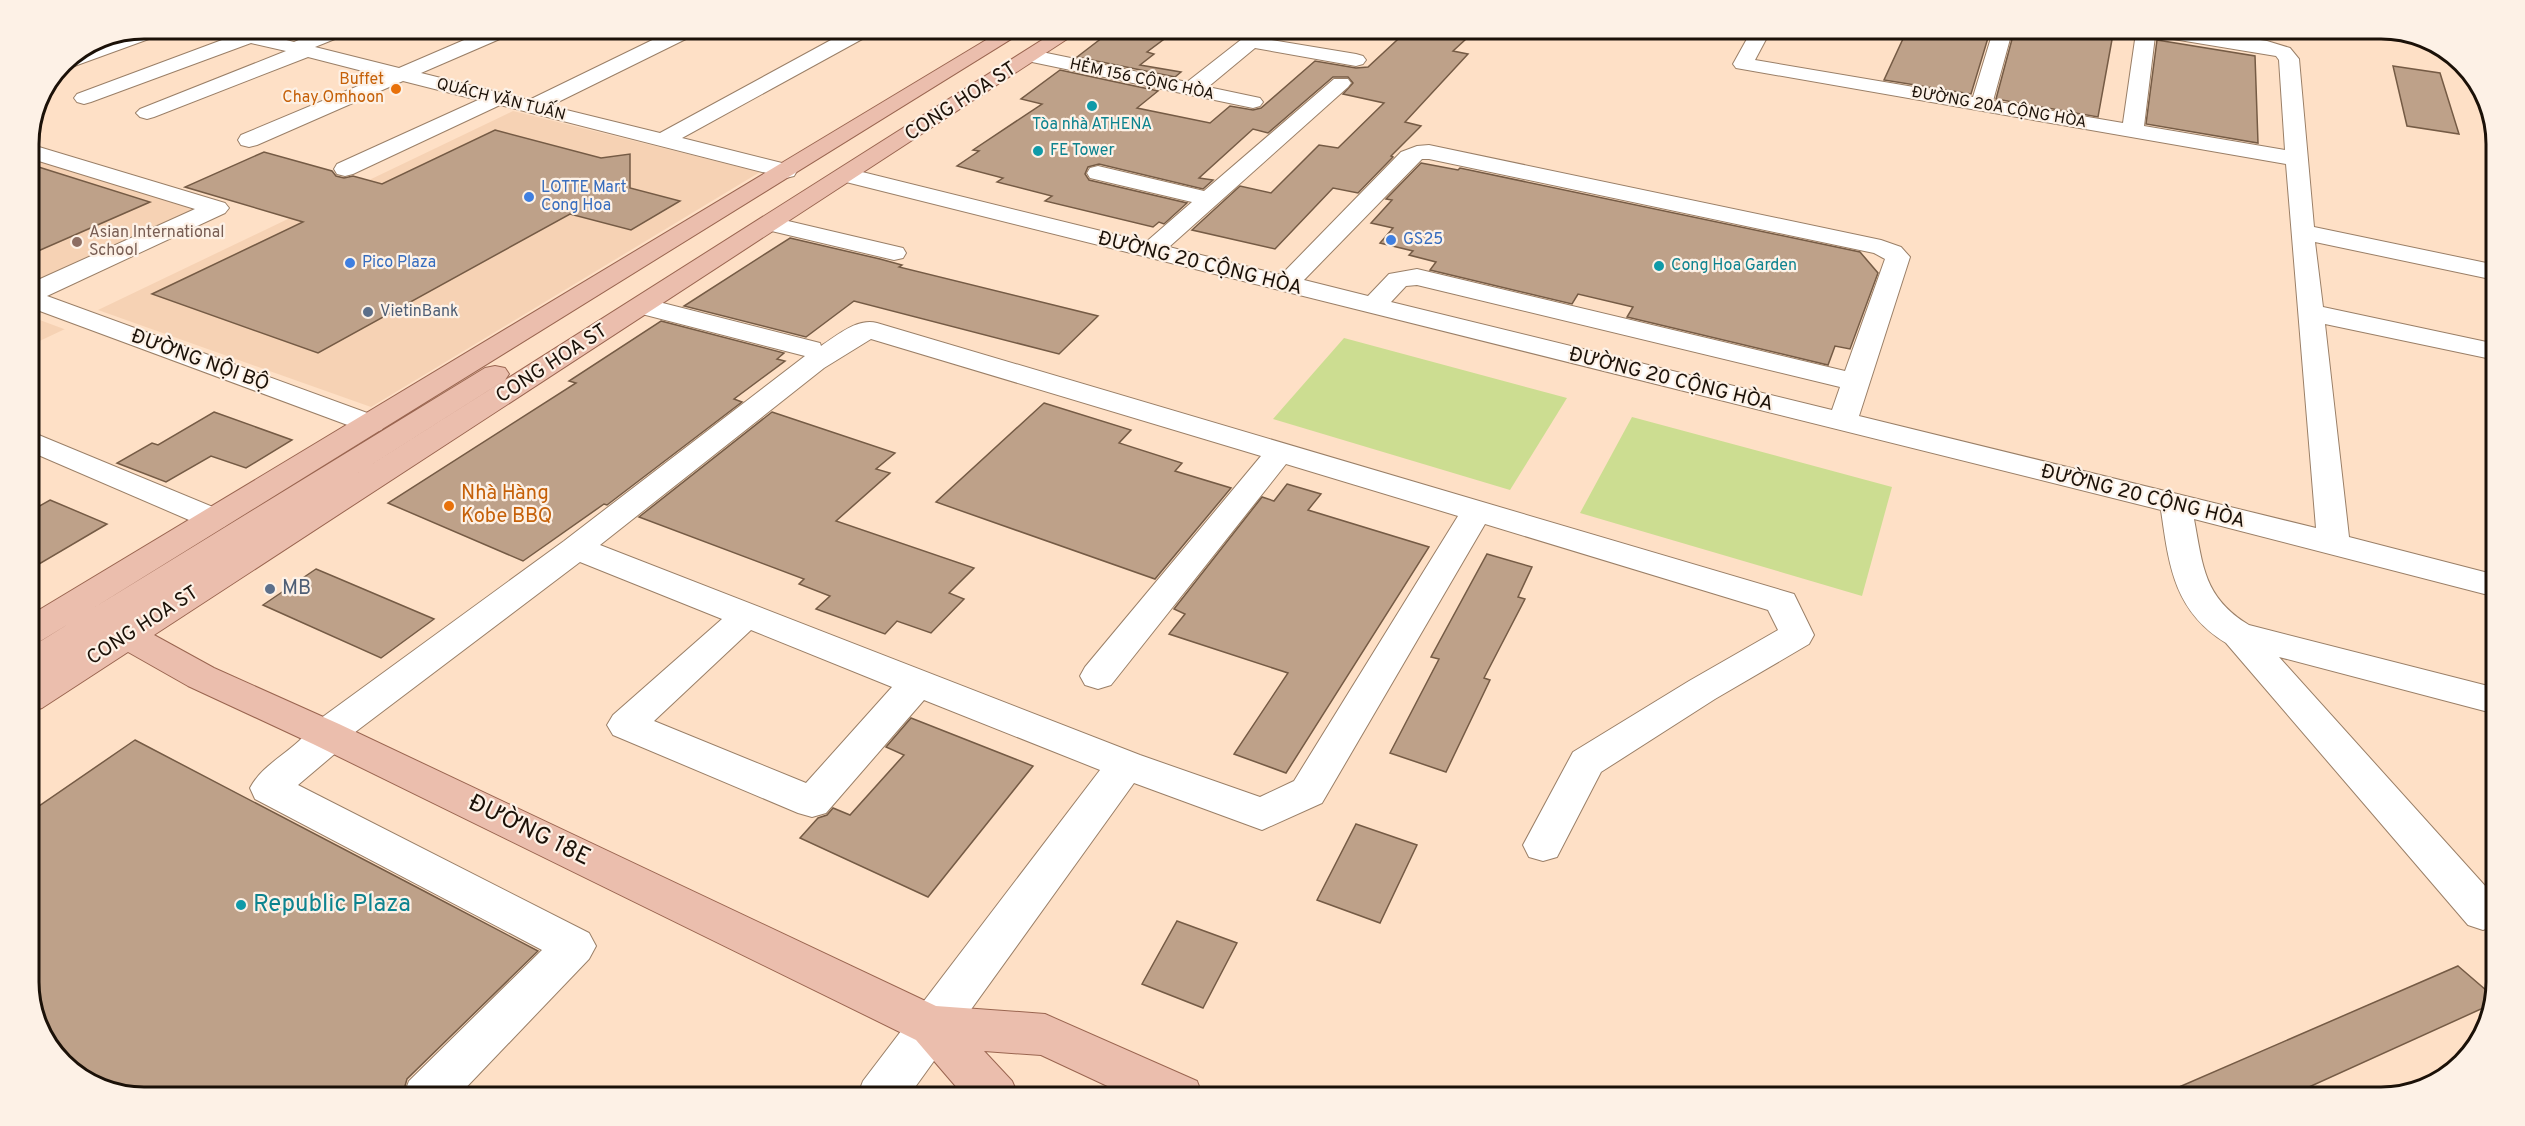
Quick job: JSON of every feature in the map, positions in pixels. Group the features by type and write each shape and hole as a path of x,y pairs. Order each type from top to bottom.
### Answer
{"main road":[{"name":"CONG HOA ST","path":"39,688 97,622 214,519 1002,39"},
{"name":"CONG HOA ST","path":"39,659 1030,39"},
{"name":"CONG HOA ST","path":"39,631 97,622 643,306 1058,39"},
{"name":"ĐƯỜNG 18E","path":"97,622 168,657 201,677 328,735 932,1026 1045,1035 1156,1087"},
{"name":"ĐƯỜNG 18E","path":"932,1026 985,1087"}],"street":[{"path":"84,98 244,39"},
{"name":"QUÁCH VĂN TUẤN","path":"258,39 786,171"},
{"path":"147,113 321,39"},
{"path":"249,140 484,39"},
{"path":"531,107 670,39"},
{"path":"663,140 848,39"},
{"path":"1188,89 1199,84 1255,39"},
{"name":"ĐƯỜNG 20A CỘNG HÒA","path":"1757,39 1743,64 2296,159"},
{"path":"1981,105 2001,39"},
{"path":"2133,131 2142,39"},
{"path":"2212,39 2267,47 2283,52 2289,59 2302,232 2334,543"},
{"path":"90,54 126,41"},
{"path":"1252,42 1356,60"},
{"name":"HẺM 156 CỘNG HÒA","path":"1032,56 1253,102"},
{"path":"1150,251 1341,83"},
{"path":"345,169 497,99"},
{"path":"1285,285 1408,156 1429,152 1881,247 1898,257 1842,422"},
{"path":"39,153 217,208 39,291"},
{"path":"1098,173 1208,199"},
{"name":"ĐƯỜNG 20 CỘNG HÒA","path":"846,175 1372,307 2334,543 2486,583"},
{"path":"771,224 894,253"},
{"path":"2302,232 2486,270"},
{"path":"1372,307 1398,279 1417,277 1856,382"},
{"name":"ĐƯỜNG NỘI BỘ","path":"39,300 371,424"},
{"path":"643,306 810,349"},
{"path":"2312,313 2486,350"},
{"path":"437,1087 574,946 269,788 328,735 576,548 814,362 868,328 1782,602 1797,635 1587,762 1543,845"},
{"path":"39,448 214,519"},
{"path":"1098,676 1280,452"},
{"path":"2176,505 2190,582 2202,606 2222,626 2238,634 2486,698"},
{"path":"576,548 1126,765 1262,814 1308,792 1477,511"},
{"path":"747,615 626,725 812,802 918,682"},
{"path":"2238,634 2483,912"},
{"path":"888,1087 1126,765"}],"shaded area":[{"path":"513,111 760,172 371,407 98,310"},
{"name":"Asian International School","path":"39,161 197,210 44,280 39,278"},
{"path":"39,320 65,329 39,341"}],"green space":[{"path":"1344,338 1567,398 1510,490 1273,419"},
{"path":"1632,417 1892,487 1862,596 1580,513"}],"building":[{"path":"1101,39 1164,39 1147,52 1154,54 1140,65 1181,72 1175,77 1077,57"},
{"path":"1398,39 1466,39 1453,51 1468,54 1405,122 1421,126 1391,156 1393,157 1358,193 1333,188 1275,249 1192,230 1240,186 1271,193 1319,145 1338,148 1384,103 1343,94 1353,83 1348,77 1333,77 1268,133 1253,129 1199,178 1213,180 1203,189 1099,164 1088,167 1085,174 1089,180 1187,203 1164,224 1159,222 1153,227 1045,201 1052,196 997,182 1003,178 957,166 979,151 973,150 1042,104 1021,99 1060,70 1158,91 1137,108 1210,123 1230,106 1253,110 1261,108 1315,61 1356,68 1368,67"},
{"path":"1903,39 1988,39 1971,94 1884,80"},
{"path":"2012,39 2112,39 2098,117 1996,99"},
{"path":"2157,40 2255,56 2258,143 2146,124"},
{"path":"2393,66 2440,73 2459,134 2407,126"},
{"name":"Pico Plaza","path":"495,130 601,158 630,154 630,188 680,201 631,230 570,214 318,353 152,294 303,222 185,187 264,152 332,171 336,176 344,178 353,176 382,184"},
{"name":"Cong Hoa Garden","path":"1421,163 1458,170 1460,168 1860,252 1878,273 1850,349 1835,346 1828,365 1627,317 1633,307 1578,294 1572,304 1430,270 1436,262 1409,255 1413,251 1380,243 1393,228 1371,223 1392,200 1386,199"},
{"path":"39,167 150,202 39,251"},
{"path":"790,238 1098,316 1059,354 854,301 806,337 684,306"},
{"path":"661,321 784,353 777,359 785,361 734,399 742,402 607,505 604,504 523,561 388,503 576,383 569,381"},
{"path":"1044,403 1131,430 1119,443 1182,463 1175,471 1231,488 1155,579 936,502"},
{"path":"214,412 292,440 246,468 211,456 166,482 117,463 152,443 158,445"},
{"path":"772,412 895,453 876,469 890,473 836,521 974,568 949,593 964,599 931,633 897,621 885,634 816,609 830,596 799,584 804,579 639,517"},
{"path":"1287,484 1321,494 1308,510 1429,547 1286,773 1234,754 1288,673 1169,634 1185,614 1174,609 1262,497 1274,501"},
{"path":"50,500 107,524 39,564 39,506"},
{"path":"1487,554 1532,567 1518,597 1525,599 1484,678 1490,680 1446,772 1390,753 1439,659 1431,657"},
{"path":"316,569 434,619 381,658 263,605"},
{"path":"911,718 1033,766 928,897 800,838 818,818 827,815 833,808 850,815 904,755 886,747"},
{"name":"Republic Plaza","path":"135,740 538,951 407,1079 404,1087 144,1087 123,1085 91,1073 70,1056 53,1035 43,1009 39,989 39,806"},
{"path":"1356,824 1417,845 1380,923 1317,900"},
{"path":"1177,921 1237,943 1203,1008 1142,984"},
{"path":"2458,966 2485,989 2482,1008 2309,1087 2179,1087"}],"place":[{"name":"Buffet Chay Omhoon","path":"396,89"},
{"name":"Tòa nhà ATHENA","path":"1092,106"},
{"name":"FE Tower","path":"1038,151"},
{"name":"LOTTE Mart Cong Hoa","path":"529,197"},
{"name":"GS25","path":"1391,240"},
{"name":"Asian International School","path":"77,242"},
{"name":"Pico Plaza","path":"350,263"},
{"name":"Cong Hoa Garden","path":"1659,266"},
{"name":"VietinBank","path":"368,312"},
{"name":"Nhà Hàng Kobe BBQ","path":"449,506"},
{"name":"MB","path":"270,589"},
{"name":"Republic Plaza","path":"241,905"}]}
